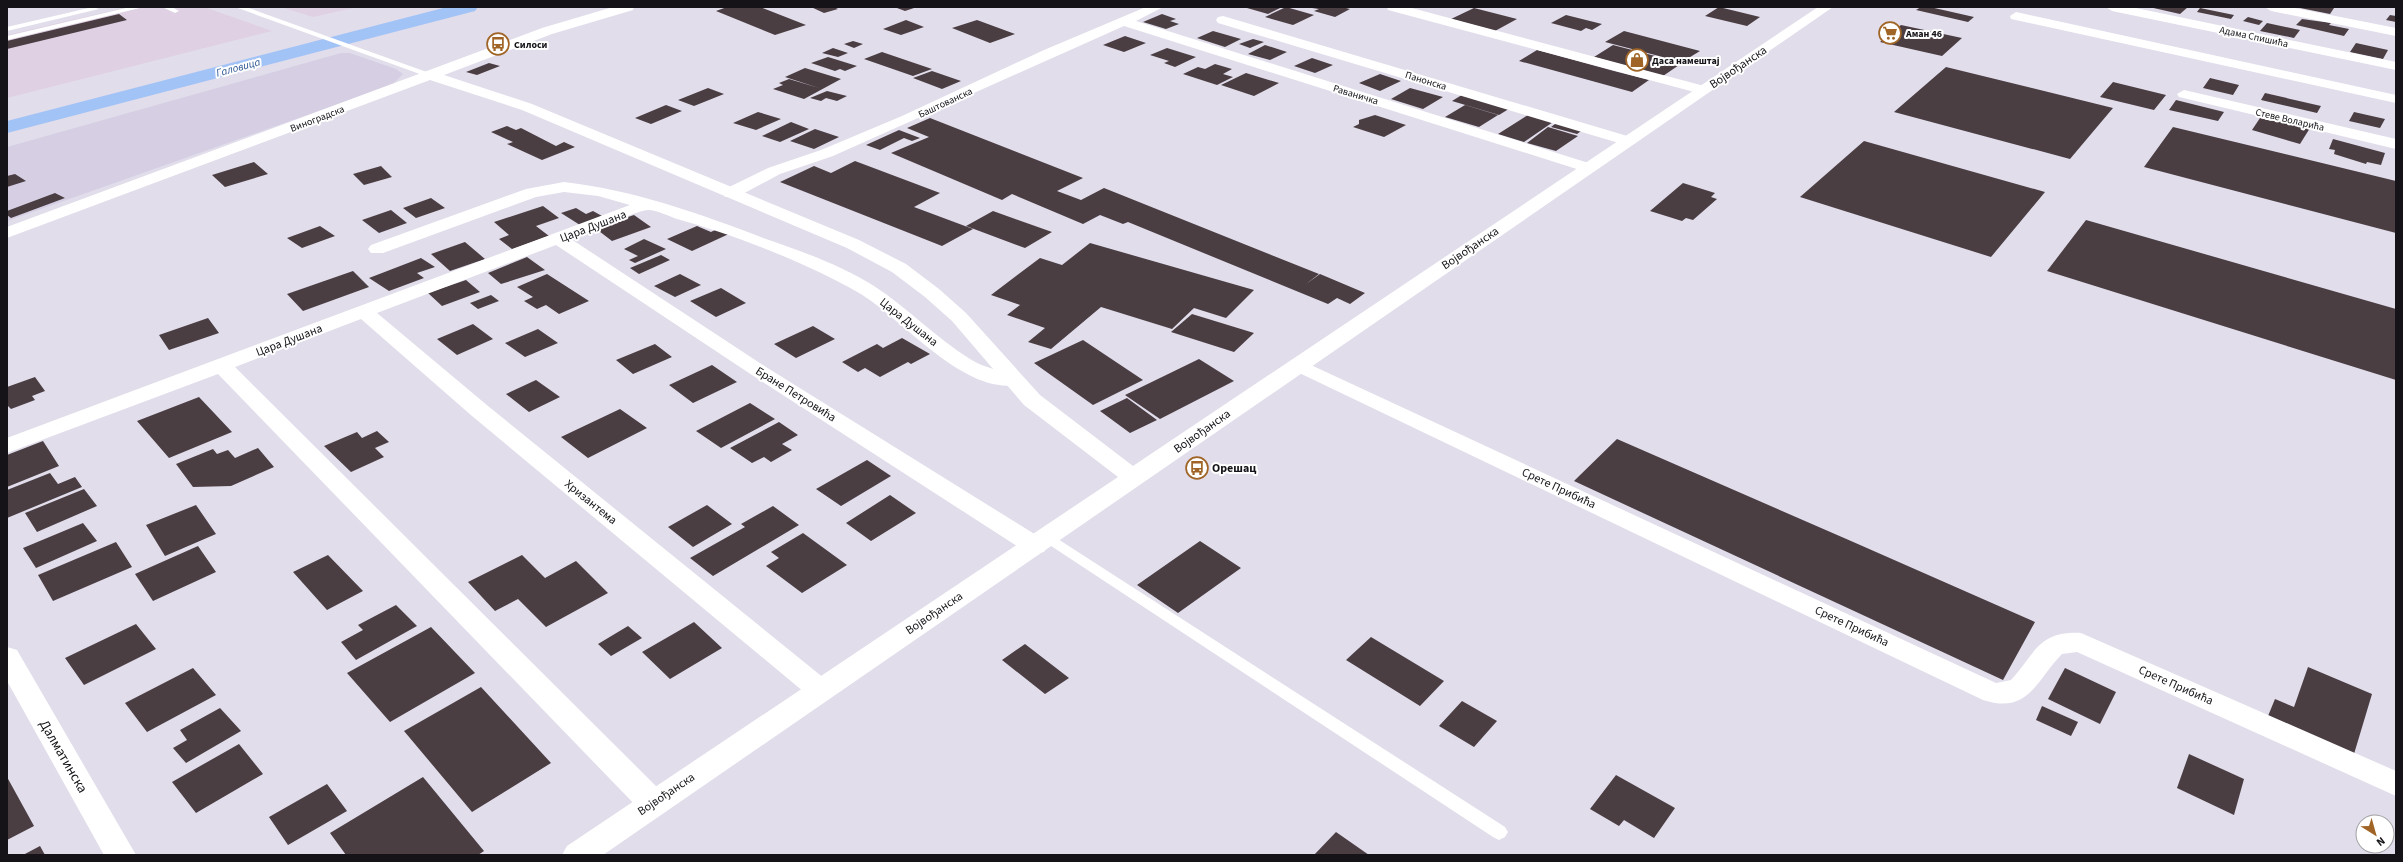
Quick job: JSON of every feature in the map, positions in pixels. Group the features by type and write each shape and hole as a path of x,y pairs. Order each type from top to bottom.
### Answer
{"street":[{"name":"Виноградска","path":"7,232 567,24 628,7"},
{"name":"Баштованска","path":"735,191 760,178 857,141 1157,7"},
{"path":"1393,7 1703,90"},
{"name":"Војвођанска","path":"590,852 653,803 1827,7"},
{"name":"Адама Спишића","path":"2112,7 2396,66"},
{"path":"2271,7 2396,32"},
{"path":"2016,16 2396,99"},
{"name":"Панонска","path":"1223,20 1628,141"},
{"name":"Раваничка","path":"1123,21 1589,168"},
{"path":"431,75 526,107 735,191 852,244 899,268 959,317 1032,400 1060,424 1134,478"},
{"name":"Стеве Воларића","path":"2184,94 2396,144"},
{"path":"377,249 532,193 554,188 585,188 648,204"},
{"name":"Цара Душана","path":"7,446 560,239 648,204 723,227 832,272 881,300 963,364 988,376 1014,380"},
{"name":"Бране Петровића","path":"560,239 759,371 1041,541"},
{"name":"Хризантема","path":"364,312 480,411 820,690"},
{"path":"221,365 653,803"},
{"name":"Срете Прибића","path":"1298,365 1993,693 2002,694 2018,691 2054,644 2068,640 2081,643 2396,784"},
{"name":"Далматинска","path":"7,657 120,855"}],"lane":[{"path":"7,29 66,14 111,7"},
{"path":"7,38 140,7"},
{"path":"166,7 175,11"},
{"path":"239,7 431,75"},
{"path":"1041,541 1499,832"}],"shaded area":[{"path":"128,7 204,7 272,31 7,98 7,35"},
{"path":"281,7 357,7 313,17"},
{"path":"341,53 350,53 396,69 403,74 392,85 7,221 7,147"}],"building":[{"path":"727,7 760,7 806,25 775,35 716,11"},
{"path":"811,7 834,7 838,9 824,13"},
{"path":"917,7 905,11 897,8"},
{"path":"1282,7 1268,14 1247,8"},
{"path":"1286,7 1314,15 1293,25 1265,17"},
{"path":"1342,7 1350,9 1335,17 1314,11 1319,9 1312,8"},
{"path":"1719,7 1760,17 1747,26 1705,16"},
{"path":"1921,7 1930,7 1974,17 1968,22 1916,10"},
{"path":"2149,7 2188,7 2180,14"},
{"path":"1474,8 1517,19 1495,31 1451,19"},
{"path":"2200,8 2234,15 2231,19 2197,12"},
{"path":"2300,8 2334,8 2330,14"},
{"path":"119,14 127,20 7,49 7,41"},
{"path":"1162,14 1176,19 1170,21 1179,24 1166,29 1143,22"},
{"path":"1566,15 1602,24 1592,30 1586,28 1581,31 1551,23"},
{"path":"2390,15 2396,16 2396,22 2386,20"},
{"path":"2248,17 2263,21 2259,25 2243,21"},
{"path":"2302,19 2331,23 2329,25 2349,29 2344,36 2296,25"},
{"path":"906,20 924,27 901,35 883,29"},
{"path":"977,20 1015,34 990,43 952,28"},
{"path":"2267,23 2300,30 2294,38 2260,31"},
{"path":"1901,25 1962,38 1942,56 1880,42"},
{"path":"1213,31 1241,39 1225,47 1197,38"},
{"path":"1624,31 1700,51 1682,62 1605,42"},
{"path":"1125,36 1146,43 1124,52 1103,45"},
{"path":"1253,39 1264,42 1250,48 1239,44"},
{"path":"853,41 863,44 854,48 844,44"},
{"path":"2356,43 2388,50 2383,59 2350,52"},
{"path":"1265,45 1287,52 1270,60 1248,54"},
{"name":"Даса намештај","path":"1613,45 1682,63 1663,76 1594,57"},
{"path":"833,48 848,53 838,57 822,53"},
{"path":"1167,48 1196,57 1175,67 1164,63 1169,61 1150,55"},
{"path":"1537,50 1649,80 1632,92 1519,61"},
{"path":"882,52 932,69 913,76 864,59"},
{"path":"828,57 857,66 845,71 840,69 835,71 811,63"},
{"path":"1312,58 1333,65 1315,73 1294,66"},
{"path":"489,63 500,66 477,75 466,72"},
{"path":"1215,64 1232,69 1223,74 1233,77 1217,85 1183,74 1198,67 1205,69"},
{"path":"1946,67 2113,108 2070,159 1894,112"},
{"path":"805,68 841,79 804,99 773,89 783,85 779,83 789,79 819,88 785,77"},
{"path":"932,71 961,81 942,89 913,78"},
{"path":"1246,73 1279,83 1254,96 1221,85"},
{"path":"1380,74 1401,81 1380,91 1359,83"},
{"path":"2210,78 2239,85 2233,95 2203,88"},
{"path":"2113,82 2166,95 2154,110 2100,97"},
{"path":"708,88 724,94 694,106 678,100"},
{"path":"1410,88 1443,97 1423,109 1391,99"},
{"path":"827,91 847,96 837,101 826,98 821,101 810,98"},
{"path":"1465,93 1512,107 1499,115 1452,101"},
{"path":"2265,93 2321,106 2317,113 2261,100"},
{"path":"2176,100 2224,112 2218,121 2169,110"},
{"path":"666,105 682,111 651,124 635,118"},
{"path":"1465,105 1498,115 1479,127 1445,117"},
{"path":"758,112 781,119 756,130 733,123"},
{"path":"2354,112 2385,119 2380,128 2349,121"},
{"path":"1531,113 1556,120 1524,142 1498,134"},
{"path":"1375,115 1406,125 1384,137 1353,127 1359,124 1359,120"},
{"path":"930,118 1083,178 1057,191 1081,200 1104,188 1319,274 1306,284 1320,274 1365,293 1350,304 1337,298 1328,304 1128,222 1123,224 1100,215 1083,224 1012,194 1002,200 891,153 929,137 907,128"},
{"path":"2260,118 2271,121 2273,119 2310,128 2300,144 2252,130"},
{"path":"1559,121 1584,129 1577,134 1551,127"},
{"path":"791,122 809,129 780,142 762,136"},
{"path":"507,126 516,130 521,128 556,146 564,142 575,147 542,160 507,144 513,142 491,132"},
{"path":"1548,127 1578,136 1556,151 1527,143"},
{"path":"2173,127 2396,181 2396,233 2144,167"},
{"path":"815,129 839,137 814,149 790,141"},
{"path":"899,130 920,138 912,141 904,138 880,150 866,145"},
{"path":"2333,139 2385,153 2381,165 2367,162 2366,164 2334,154 2335,150 2329,149"},
{"path":"1864,141 2045,192 1991,257 1800,197"},
{"path":"855,161 940,193 914,207 973,229 942,246 780,182 814,166 831,173"},
{"path":"254,162 268,174 225,187 212,175"},
{"path":"381,166 392,177 364,185 353,174"},
{"path":"15,174 26,181 7,187 7,176"},
{"path":"1683,183 1715,193 1711,197 1717,199 1693,220 1686,218 1682,221 1650,211"},
{"path":"55,193 65,198 11,218 7,215 7,211"},
{"path":"431,198 445,208 416,218 403,208"},
{"path":"543,206 559,218 536,226 549,236 512,249 499,239 509,235 494,222"},
{"path":"576,208 586,214 593,211 602,216 580,225 561,213"},
{"path":"391,210 407,223 379,233 362,220"},
{"path":"993,211 1052,232 1025,248 966,226"},
{"path":"634,215 651,227 612,241 595,228"},
{"path":"2086,220 2396,309 2396,380 2047,271"},
{"path":"320,226 335,236 302,248 287,238"},
{"path":"697,226 711,232 719,228 731,233 692,251 667,239"},
{"path":"644,239 666,249 635,263 629,260 638,256 624,249"},
{"path":"465,242 485,259 450,271 431,254"},
{"path":"1090,243 1254,290 1226,318 1194,308 1172,329 1101,307 1051,349 1028,342 1045,328 1007,315 1020,305 991,295 1040,258 1062,265"},
{"path":"661,255 670,260 639,274 630,268"},
{"path":"527,257 545,270 501,284 488,273"},
{"path":"421,258 435,267 417,273 424,278 389,291 369,278"},
{"path":"353,271 369,287 303,311 287,294"},
{"path":"547,274 589,301 559,314 546,305 537,309 524,301 533,297 517,287"},
{"path":"680,274 701,285 675,297 654,286"},
{"path":"466,280 480,292 442,306 428,293"},
{"path":"721,288 746,303 716,317 690,301"},
{"path":"491,295 499,301 478,309 470,303"},
{"path":"1192,314 1254,333 1234,352 1171,332"},
{"path":"208,318 219,333 169,350 159,335"},
{"path":"473,324 493,339 457,355 437,339"},
{"path":"813,326 835,339 796,358 774,344"},
{"path":"538,329 558,343 525,357 505,343"},
{"path":"902,338 930,354 911,364 908,362 880,377 865,368 858,372 842,362 877,344 883,348"},
{"path":"1083,340 1143,380 1093,405 1034,363"},
{"path":"655,344 672,357 633,374 616,360"},
{"path":"1199,359 1234,381 1160,419 1125,395"},
{"path":"712,365 737,382 693,403 669,385"},
{"path":"35,377 45,391 32,396 35,400 11,409 7,405 7,387"},
{"path":"536,380 560,397 529,412 506,394"},
{"path":"199,397 232,432 169,458 137,421"},
{"path":"1127,398 1157,420 1130,433 1100,411"},
{"path":"750,403 775,419 721,448 696,431"},
{"path":"620,409 647,428 588,458 561,437"},
{"path":"779,422 798,435 782,444 792,450 771,462 764,457 752,463 730,448"},
{"path":"377,431 389,442 375,448 384,457 351,472 324,446 357,432 362,438"},
{"path":"1617,439 2035,622 2003,680 1574,481"},
{"path":"43,441 59,466 7,487 7,455"},
{"path":"258,448 274,467 231,486 193,487 176,464 213,449 217,454 228,450 235,458"},
{"path":"867,460 891,476 841,506 816,489"},
{"path":"50,473 58,484 75,477 82,487 7,518 7,490"},
{"path":"84,489 97,506 37,532 25,513"},
{"path":"890,495 916,513 871,541 846,523"},
{"path":"196,505 216,534 165,556 146,525"},
{"path":"707,505 732,524 693,547 668,527"},
{"path":"773,506 799,525 713,576 690,558 745,527 741,524"},
{"path":"83,523 97,541 36,568 23,548"},
{"path":"803,533 847,565 802,593 766,566 779,558 771,552"},
{"path":"1200,541 1241,568 1178,613 1137,585"},
{"path":"116,542 132,567 53,601 38,575"},
{"path":"198,546 216,572 153,601 135,574"},
{"path":"328,555 363,591 327,610 293,572"},
{"path":"522,555 545,578 576,561 608,593 546,627 518,599 495,611 468,582"},
{"path":"396,605 417,626 356,660 341,642 363,630 358,625"},
{"path":"694,622 722,648 670,679 642,652"},
{"path":"136,624 156,649 84,685 65,658"},
{"path":"628,626 642,638 611,656 598,644"},
{"path":"431,627 475,673 390,722 347,673"},
{"path":"1371,637 1444,681 1420,706 1346,660"},
{"path":"1025,644 1069,678 1045,694 1002,660"},
{"path":"2308,667 2372,694 2354,754 2268,716 2275,699 2294,707"},
{"path":"193,668 216,695 147,732 125,703"},
{"path":"2065,668 2116,692 2100,724 2048,699"},
{"path":"481,687 551,763 472,812 404,731"},
{"path":"1462,701 1497,721 1474,747 1439,726"},
{"path":"2042,706 2078,722 2071,736 2036,720"},
{"path":"220,708 241,731 186,763 173,748 187,740 180,730"},
{"path":"239,744 263,774 196,813 172,782"},
{"path":"2189,754 2244,779 2234,815 2177,788"},
{"path":"1616,775 1675,808 1654,838 1624,820 1619,826 1590,809"},
{"path":"7,777 34,826 7,840"},
{"path":"423,777 484,851 478,855 346,855 330,833"},
{"path":"327,784 347,811 288,845 269,817"},
{"path":"1336,832 1369,855 1314,855"},
{"path":"40,846 45,855 23,855"}],"waterway":[{"name":"Галовица","path":"7,127 378,29 469,7"}],"place":[{"name":"Аман 46","path":"1890,33"},
{"name":"Силоси","path":"498,44"},
{"name":"Даса намештај","path":"1637,60"},
{"name":"Орешац","path":"1197,468"}]}
